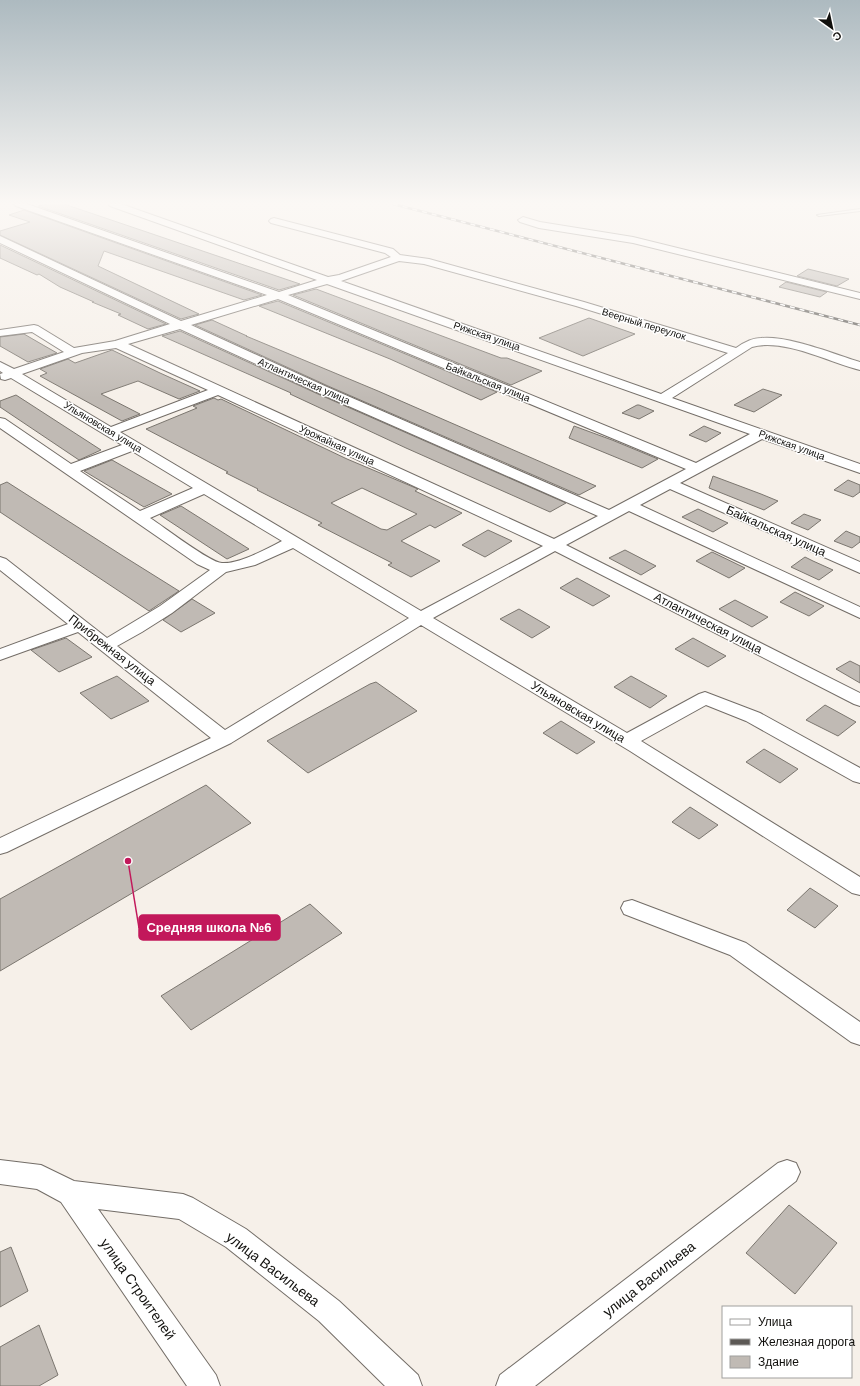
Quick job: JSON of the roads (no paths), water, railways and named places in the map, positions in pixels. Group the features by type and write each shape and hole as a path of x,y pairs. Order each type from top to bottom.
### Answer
{"street":[{"name":"Атлантическая улица","path":"63,269 323,390 611,516"},
{"name":"Байкальская улица","path":"203,269 278,295 698,469"},
{"name":"Рижская улица","path":"296,269 860,469"},
{"path":"4,372 74,352 117,344 328,280 342,278 368,269"},
{"name":"Веерный переулок","path":"453,269 580,304 738,352"},
{"path":"749,269 860,296"},
{"path":"0,333 8,330 34,328 74,352"},
{"path":"663,398 748,345 762,341 779,342 860,366"},
{"name":"Урожайная улица","path":"117,344 556,546"},
{"name":"Ульяновская улица","path":"4,372 111,431 627,741 860,887"},
{"path":"111,431 218,391"},
{"path":"0,422 203,562 210,565 222,568 234,566 294,542"},
{"path":"0,847 224,739 420,618 762,434"},
{"path":"69,470 134,445"},
{"name":"Байкальская улица","path":"670,484 860,568"},
{"path":"139,517 205,488"},
{"path":"629,506 860,613"},
{"name":"Атлантическая улица","path":"556,546 860,700"},
{"name":"Прибрежная улица","path":"0,562 224,739"},
{"path":"105,645 128,635 151,621 222,568"},
{"path":"0,655 80,625"},
{"path":"627,741 705,698 753,717 860,776"},
{"path":"632,908 738,948 860,1035"},
{"name":"улица Васильева","path":"0,1172 41,1178 71,1193 183,1207 236,1238 329,1312 407,1386"},
{"name":"улица Васильева","path":"511,1386 786,1172"},
{"name":"улица Строителей","path":"71,1193 205,1386"}],"railway":[{"path":"643,269 860,325"}],"place":[{"name":"Средняя школа №6","path":"128,861"}]}
